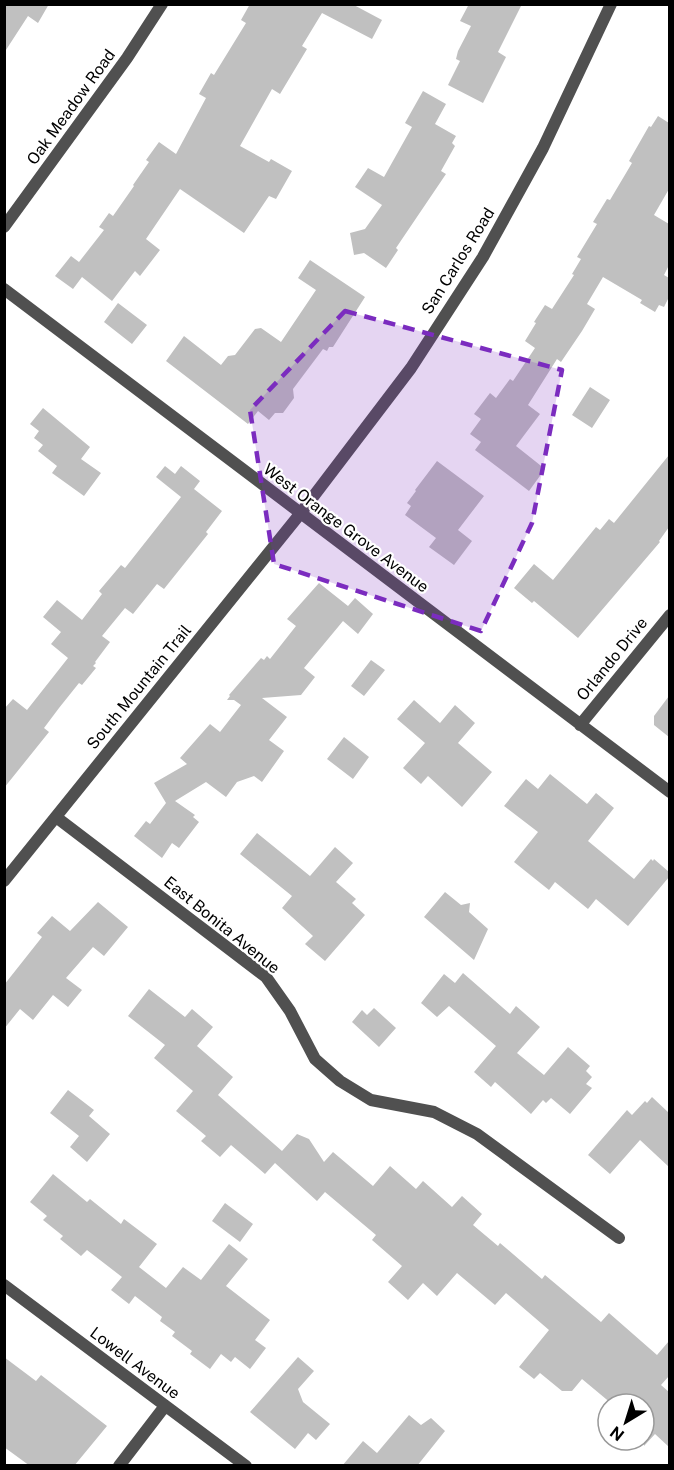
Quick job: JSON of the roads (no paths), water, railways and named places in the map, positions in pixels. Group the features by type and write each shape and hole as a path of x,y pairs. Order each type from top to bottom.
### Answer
{"street":[{"name":"Oak Meadow Road","path":"4,227 127,58 162,4"},
{"name":"San Carlos Road","path":"300,514 411,368 483,257 543,148 611,4"},
{"name":"West Orange Grove Avenue","path":"4,289 669,792"},
{"name":"South Mountain Trail","path":"4,881 300,514"},
{"name":"Orlando Drive","path":"580,725 669,615"},
{"name":"East Bonita Avenue","path":"56,817 266,977 290,1011 315,1059 340,1081 371,1100 434,1112 477,1134 619,1238"},
{"name":"Lowell Avenue","path":"4,1285 246,1466"},
{"path":"119,1466 165,1406"}]}
